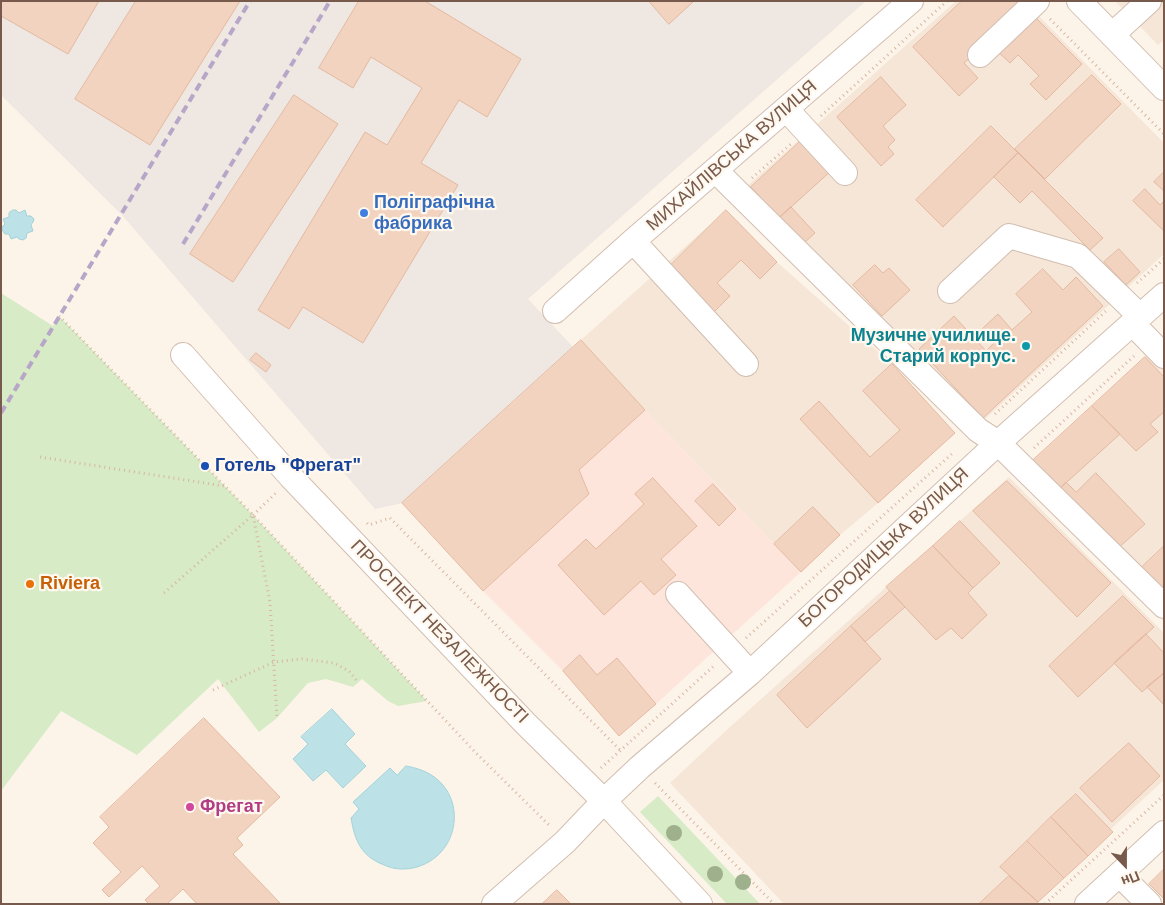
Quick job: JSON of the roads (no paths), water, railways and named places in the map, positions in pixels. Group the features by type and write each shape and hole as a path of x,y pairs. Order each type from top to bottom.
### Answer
{"street":[{"name":"МИХАЙЛІВСЬКА ВУЛИЦЯ","path":"554,311 911,1"},
{"path":"1079,1 1164,88"},
{"path":"1112,35 1149,1"},
{"path":"980,55 1036,2"},
{"path":"786,109 845,173"},
{"path":"716,170 978,430 998,443 1164,606"},
{"path":"950,291 1009,236 1078,256 1121,298 1157,349"},
{"path":"633,241 746,364"},
{"name":"БОГОРОДИЦЬКА ВУЛИЦЯ","path":"494,904 566,842 604,801 640,767 750,674 998,443 1164,295"},
{"name":"ПРОСПЕКТ НЕЗАЛЕЖНОСТІ","path":"183,355 292,477 525,723 604,801 700,904"},
{"path":"678,594 750,674"},
{"path":"1087,904 1164,834"},
{"path":"1120,875 1149,904"}],"water":[{"path":"13,210 19,213 25,210 27,216 31,216 34,219 31,225 33,231 27,233 26,238 23,240 17,237 11,239 9,234 5,234 2,230 5,224 3,219 9,217 9,213"},
{"path":"332,709 355,734 345,744 366,766 343,788 326,770 313,781 293,759 308,744 301,737"},
{"path":"406,766 421,770 436,778 447,790 453,804 454,820 451,835 444,848 433,860 417,867 400,869 392,868 376,861 360,847 351,818 359,809 353,802 390,768 397,775"}],"railway":[{"path":"1,413 250,1"},
{"path":"183,244 330,1"}],"place":[{"name":"Поліграфічна фабрика","path":"364,213"},
{"name":"Музичне училище. Старий корпус.","path":"1026,346"},
{"name":"Готель \"Фрегат\"","path":"205,466"},
{"name":"Riviera","path":"30,584"},
{"name":"Фрегат","path":"190,807"}]}
